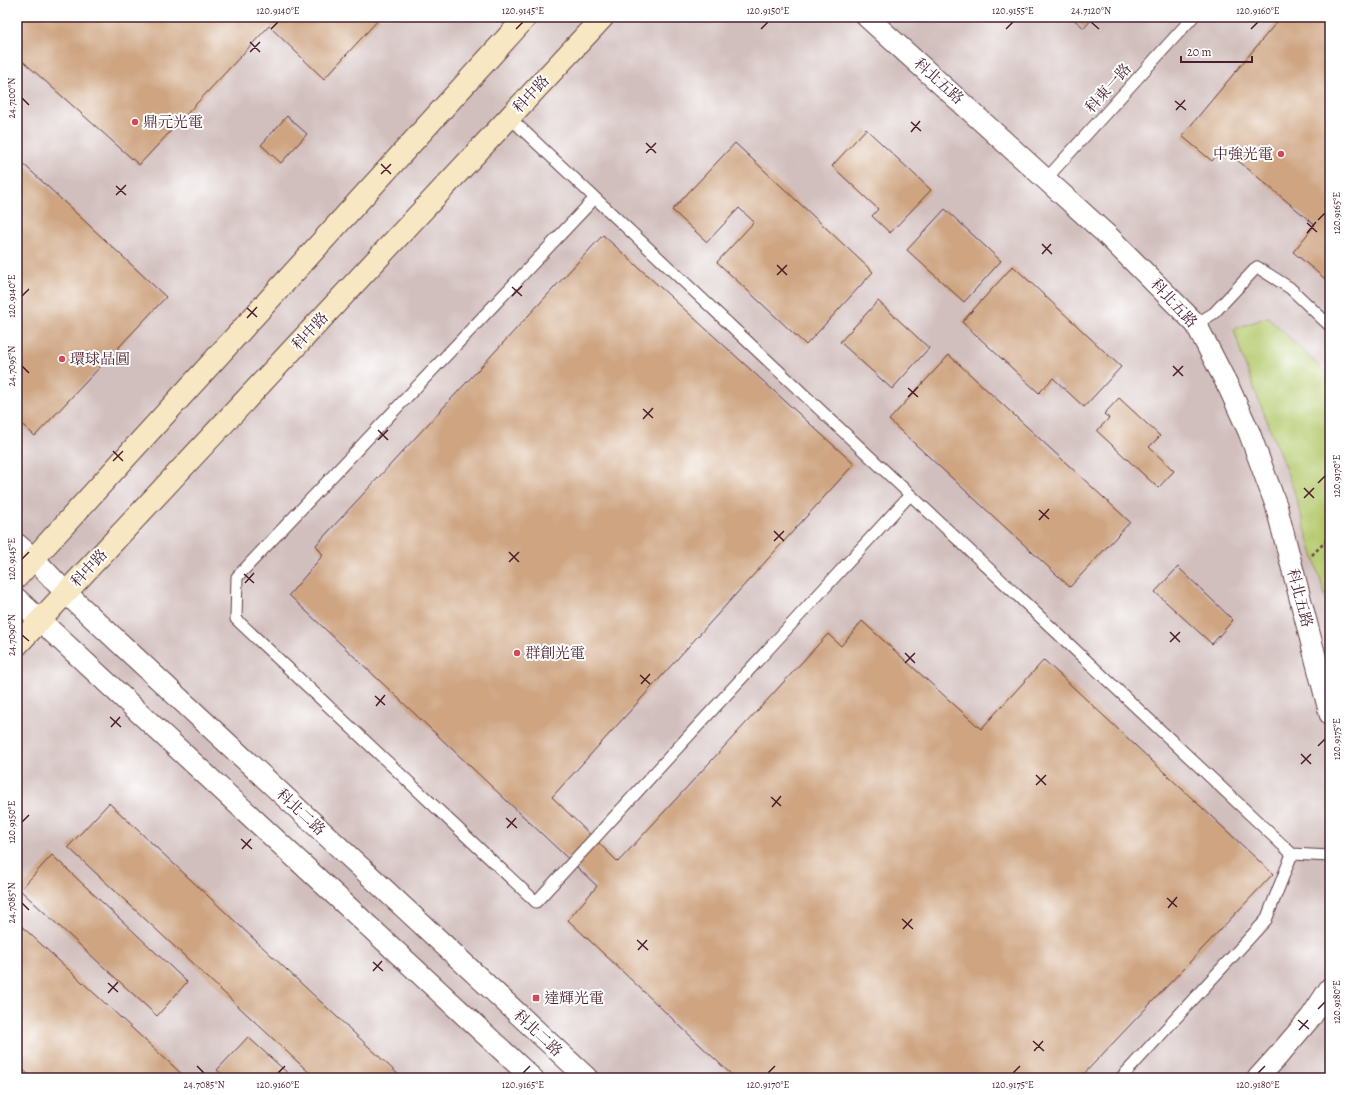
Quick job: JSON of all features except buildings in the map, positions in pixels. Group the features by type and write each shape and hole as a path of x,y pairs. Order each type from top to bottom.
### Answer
{"street":[{"path":"17,577 526,17"},
{"name":"科中路","path":"17,645 603,17"},
{"name":"科北五路","path":"868,17 1107,235 1196,324 1230,390 1249,432 1276,505 1330,714"},
{"name":"科北二路","path":"17,544 34,559 66,593 587,1078"},
{"path":"17,599 532,1078"},
{"path":"1258,1078 1311,1017 1330,988"}],"lane":[{"name":"科東一路","path":"1046,179 1186,19"},
{"path":"509,118 1292,854 1330,856"},
{"path":"595,198 237,577 236,619 536,902 910,495"},
{"path":"1196,324 1214,313 1258,267 1290,288 1330,326"},
{"path":"1121,1078 1266,920 1292,854"}],"path":[{"path":"1309,558 1330,537"}],"shaded area":[{"path":"17,17 1330,17 1330,1078 17,1078"}],"green space":[{"path":"1268,317 1330,377 1330,612 1293,488 1242,357 1234,329"}],"place":[{"name":"鼎元光電","path":"135,122"},
{"name":"中強光電","path":"1281,154"},
{"name":"環球晶圓","path":"62,359"},
{"name":"群創光電","path":"517,653"},
{"name":"達輝光電","path":"536,998"}]}
